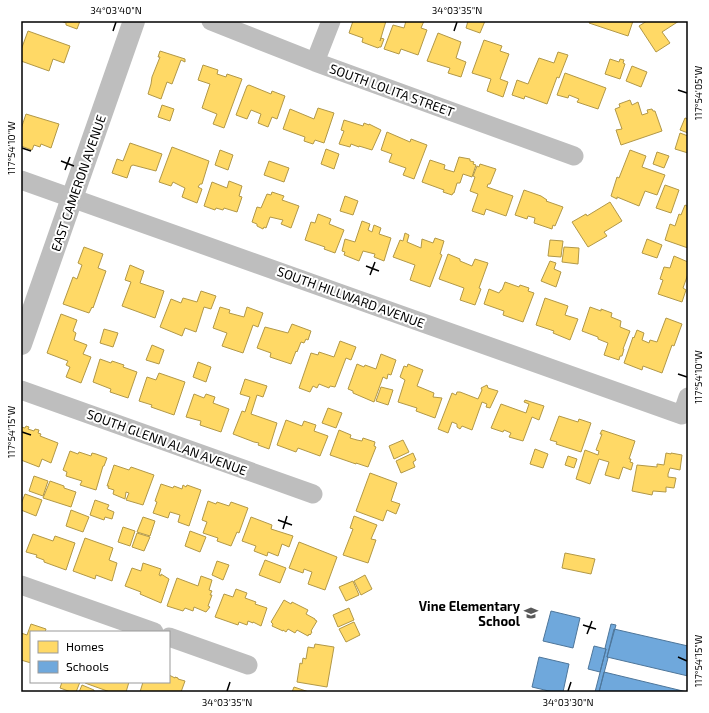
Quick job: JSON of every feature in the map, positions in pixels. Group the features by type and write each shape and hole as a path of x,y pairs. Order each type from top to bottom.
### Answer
{"main road":[{"name":"EAST CAMERON AVENUE","path":"21,344 134,21"}],"street":[{"name":"SOUTH LOLITA STREET","path":"211,21 315,62 574,156"},
{"path":"315,62 331,21"},
{"name":"SOUTH HILLWARD AVENUE","path":"21,180 682,414 688,397"},
{"name":"SOUTH GLENN ALAN AVENUE","path":"21,390 313,494"},
{"path":"21,585 151,631"},
{"path":"170,637 248,665"}],"building: Homes":[{"path":"61,21 80,21 77,29 66,25 66,23"},
{"path":"353,21 386,21 380,41 381,38 384,39 381,47 378,48 362,42 363,38 349,33"},
{"path":"406,21 424,21 421,28 427,30 418,55 401,49 399,54 384,49 393,25 404,28"},
{"path":"468,21 485,21 480,33 466,28"},
{"path":"590,21 633,21 628,36 589,23"},
{"path":"647,21 679,21 662,32 670,43 656,52 639,26"},
{"path":"28,31 70,46 64,63 53,59 49,71 21,61 21,50"},
{"path":"438,33 461,42 456,58 466,62 461,77 448,73 450,68 427,61"},
{"path":"484,40 502,46 500,51 509,54 500,79 508,82 503,97 487,91 491,79 472,73"},
{"path":"160,51 185,59 185,62 181,60 172,84 167,82 161,99 148,94 152,77 160,57 158,57"},
{"path":"558,52 568,55 559,78 557,77 547,104 525,96 524,99 512,95 517,80 528,84 539,58 554,63"},
{"path":"610,59 619,62 620,59 624,60 623,63 625,64 620,79 605,74"},
{"path":"203,65 218,70 217,74 226,77 227,74 242,79 224,128 213,124 217,114 202,108 210,84 198,80"},
{"path":"632,66 647,72 641,87 626,81"},
{"path":"565,73 606,88 598,109 577,102 579,99 569,95 568,98 557,95"},
{"path":"249,85 271,94 272,91 285,96 277,119 272,117 268,127 258,123 261,114 251,110 247,119 236,115 247,86"},
{"path":"630,100 632,105 638,102 642,115 648,113 647,110 652,109 655,111 662,131 621,145 616,130 622,129 615,109 620,107 619,104"},
{"path":"162,105 174,109 170,121 158,117"},
{"path":"318,108 334,113 324,143 315,140 313,144 304,141 305,137 283,129 290,109 314,119"},
{"path":"26,114 59,124 51,148 41,144 40,147 34,145 32,150 21,146 21,129"},
{"path":"685,118 688,119 688,133 680,130"},
{"path":"344,120 363,126 364,123 369,124 381,130 372,150 351,144 350,147 339,144 344,131 341,130"},
{"path":"387,132 410,142 411,139 427,145 414,179 403,175 406,168 389,162 392,154 381,150"},
{"path":"680,133 688,136 688,153 675,149"},
{"path":"130,143 162,154 156,171 133,165 131,166 127,178 112,173 117,159 123,161"},
{"path":"172,147 209,161 202,184 198,187 202,189 197,203 182,197 185,188 173,182 171,186 159,182"},
{"path":"326,149 339,154 334,169 321,164"},
{"path":"220,150 233,155 228,170 215,165"},
{"path":"630,150 646,156 642,167 665,175 657,195 645,191 639,206 611,196 617,177 619,178"},
{"path":"657,152 669,156 664,168 653,164"},
{"path":"459,157 470,159 470,161 474,162 473,164 476,165 472,177 463,174 460,183 457,183 452,195 443,192 444,190 422,182 430,160 445,165 444,169 454,172"},
{"path":"269,161 289,168 284,182 264,175"},
{"path":"480,164 496,169 490,184 488,184 487,187 513,196 506,216 486,209 484,215 472,211 478,194 470,191 475,177 473,176 477,166 479,167"},
{"path":"229,181 242,186 239,196 242,197 237,212 224,208 223,210 216,208 215,210 204,206 212,182 227,188"},
{"path":"665,185 679,190 671,213 656,208"},
{"path":"524,190 541,196 547,200 546,201 563,207 555,226 553,225 552,229 534,223 535,218 528,216 527,219 515,215"},
{"path":"272,192 284,196 282,200 299,206 291,228 281,224 283,220 270,217 266,228 264,227 263,229 252,222 257,207 261,208 267,194 271,195"},
{"path":"345,196 358,201 353,215 340,211"},
{"path":"610,202 622,221 604,232 607,236 588,247 572,222 586,214 587,216"},
{"path":"685,205 688,205 688,248 665,240 670,224 675,226 679,214 681,215"},
{"path":"318,214 331,219 329,224 344,230 335,253 324,249 325,247 305,240 311,222 315,223"},
{"path":"362,221 370,224 368,230 372,232 374,225 381,228 379,234 391,238 384,261 374,257 375,254 363,251 359,261 344,255 345,252 342,251 345,239 355,242"},
{"path":"405,233 409,235 407,242 421,248 422,239 433,243 435,238 444,241 440,254 442,255 430,287 410,280 415,265 393,257 400,240 403,241"},
{"path":"647,239 662,245 657,258 642,253"},
{"path":"550,240 563,241 561,257 548,256"},
{"path":"84,247 103,254 98,268 106,271 93,308 92,307 89,313 63,304 73,277 77,279 82,265 78,263"},
{"path":"564,247 579,248 578,264 562,262"},
{"path":"448,254 472,266 475,259 488,263 479,288 481,289 475,305 460,300 464,288 439,279"},
{"path":"674,256 688,262 688,274 683,288 686,290 682,302 658,294 663,280 660,279 664,267 670,268"},
{"path":"550,261 556,263 554,269 561,272 556,287 541,281"},
{"path":"130,265 144,271 140,283 164,291 155,318 122,306 131,282 125,280"},
{"path":"505,282 519,287 520,285 529,288 528,291 534,293 523,322 503,315 504,311 484,304 489,289 499,293"},
{"path":"201,291 216,296 211,309 204,307 196,332 185,328 182,336 160,327 171,299 181,303 183,298 197,302"},
{"path":"545,298 568,306 565,315 578,319 570,340 553,333 554,331 536,325"},
{"path":"220,307 230,310 229,313 244,317 247,307 263,313 258,327 253,325 243,353 222,346 227,333 213,328"},
{"path":"590,307 612,313 611,317 621,321 620,327 630,331 622,356 620,356 619,360 604,355 608,343 598,339 598,337 582,331"},
{"path":"61,314 77,320 73,331 76,333 74,340 87,345 83,354 91,357 81,383 66,377 70,367 66,365 68,361 47,353"},
{"path":"666,318 682,324 674,346 672,345 662,373 643,366 642,370 624,363 637,330 644,333 642,340 649,343 650,340 657,342"},
{"path":"292,324 311,331 308,340 306,339 304,343 301,342 291,364 270,357 271,353 257,348 265,327 288,333"},
{"path":"104,329 118,333 113,347 100,343"},
{"path":"340,341 356,347 351,360 346,358 335,387 330,386 329,388 319,384 317,388 313,386 310,392 299,388 311,353 318,355 319,352 334,357"},
{"path":"152,345 164,350 159,364 146,360"},
{"path":"381,354 396,360 391,375 388,374 387,379 383,377 374,402 353,393 353,391 348,389 357,364 376,369"},
{"path":"100,359 111,363 112,361 124,365 123,367 137,372 128,398 110,392 111,389 93,382"},
{"path":"198,362 211,367 206,382 193,377"},
{"path":"408,364 423,370 417,386 434,393 433,397 442,398 435,418 416,411 417,408 398,402 405,380 400,377 404,366 407,367"},
{"path":"159,373 185,382 174,415 139,401 147,377 156,380"},
{"path":"245,379 267,386 263,397 257,395 251,414 277,423 269,449 258,445 259,443 233,434 242,411 245,412 250,397 240,394"},
{"path":"487,385 488,388 498,391 490,408 486,407 487,404 482,402 472,430 462,426 460,429 457,427 457,424 452,422 448,433 438,429 452,393 456,395 457,392 460,392 478,399 482,390 481,388"},
{"path":"381,387 393,390 388,405 376,401"},
{"path":"194,394 204,398 206,394 215,397 213,403 229,409 221,432 200,425 201,421 186,417"},
{"path":"525,400 544,406 539,420 532,417 523,441 509,437 511,433 504,430 503,432 491,428 501,404 526,413 529,404 524,402"},
{"path":"328,408 342,413 336,428 322,423"},
{"path":"559,416 578,422 579,419 591,423 581,452 556,444 557,442 550,440"},
{"path":"286,420 302,426 304,421 316,425 314,431 328,436 320,456 298,448 296,452 277,445"},
{"path":"26,426 29,427 28,429 34,431 35,429 39,430 38,433 41,434 40,436 58,443 51,463 42,459 39,467 21,460 21,427 25,428"},
{"path":"339,430 351,435 350,438 362,441 363,438 375,442 374,446 376,447 368,467 330,455"},
{"path":"602,430 635,441 629,459 631,459 630,462 633,463 631,470 623,467 619,479 605,475 609,462 599,459 590,484 576,479 585,450 598,455 599,451 596,450"},
{"path":"403,440 409,452 394,459 389,446"},
{"path":"535,449 548,454 543,468 530,464"},
{"path":"70,451 91,456 92,453 107,458 96,490 80,485 82,481 66,476 67,472 63,470"},
{"path":"413,453 416,460 413,462 415,467 401,473 396,461"},
{"path":"666,453 682,455 680,470 670,468 668,474 668,477 676,478 674,488 666,487 666,492 653,491 652,495 632,491 637,465 657,467 657,464 664,465"},
{"path":"568,456 577,459 574,468 565,465"},
{"path":"114,465 129,470 131,467 154,475 143,505 126,500 129,493 126,492 125,499 113,494 114,490 108,488 109,486 107,486"},
{"path":"370,473 397,483 391,501 400,504 396,514 387,510 383,521 356,511"},
{"path":"34,476 48,481 43,496 29,491"},
{"path":"50,481 76,492 71,507 43,498"},
{"path":"161,484 182,489 183,485 186,487 187,485 201,490 189,526 178,522 180,515 170,512 168,518 153,513 157,502 155,501"},
{"path":"25,494 42,500 36,516 21,510 21,504"},
{"path":"95,500 109,505 107,509 114,512 112,519 105,517 104,520 90,515"},
{"path":"208,501 229,506 231,502 248,508 239,533 237,532 231,546 217,541 218,538 203,533 207,522 202,520"},
{"path":"71,510 89,517 83,532 66,526"},
{"path":"354,516 377,525 371,539 376,540 368,563 343,555 353,529 350,528"},
{"path":"143,517 155,521 150,536 137,532"},
{"path":"251,517 272,525 271,529 293,536 289,547 282,544 278,556 268,552 267,556 254,551 256,546 242,541"},
{"path":"123,527 135,531 130,546 118,542"},
{"path":"190,531 206,537 200,552 185,546"},
{"path":"137,533 150,537 144,551 132,547"},
{"path":"33,534 53,541 55,536 75,543 66,570 44,562 44,560 36,557 37,555 26,552"},
{"path":"85,538 113,548 109,560 117,563 112,581 96,575 95,579 73,571"},
{"path":"299,542 337,557 325,590 308,584 312,572 304,569 303,573 289,568"},
{"path":"565,553 595,559 591,574 562,568"},
{"path":"265,560 286,568 280,583 259,575"},
{"path":"217,561 229,565 223,580 212,575"},
{"path":"143,563 161,569 159,575 161,576 161,574 169,579 161,603 140,594 141,592 125,586 132,568 141,571"},
{"path":"365,575 372,589 361,595 354,581"},
{"path":"201,576 212,580 209,590 212,591 208,606 210,607 206,612 194,607 193,611 185,608 183,611 167,606 177,578 198,586"},
{"path":"353,581 359,595 346,601 339,587"},
{"path":"236,589 247,593 245,598 256,602 255,604 267,608 261,626 248,621 247,625 239,622 238,625 215,617 224,594 233,597"},
{"path":"284,600 291,604 292,602 308,610 306,614 317,621 310,635 309,634 308,636 297,630 295,633 288,629 286,632 272,626 273,624 271,622"},
{"path":"349,608 354,620 338,627 333,615"},
{"path":"354,622 360,635 346,642 339,629"},
{"path":"31,624 46,629 45,631 30,631 30,663 21,660 21,633 27,635"},
{"path":"315,644 334,647 327,687 297,682 300,663 302,664 303,658 306,659 308,647 314,648"},
{"path":"170,676 185,681 181,692 140,692 143,683 170,683"},
{"path":"62,683 80,683 76,692 71,692 60,688"},
{"path":"85,683 129,683 126,692 110,692"},
{"path":"82,685 94,690 94,692 79,692"},
{"path":"294,687 309,692 292,692"}],"building: Schools":[{"path":"551,611 580,618 573,648 543,641"},
{"path":"611,624 616,625 599,692 595,692 606,649"},
{"path":"614,629 688,646 688,676 607,657"},
{"path":"594,646 606,649 600,672 588,669"},
{"path":"539,657 569,664 563,692 553,692 532,687"},
{"path":"604,672 687,692 599,692"}],"place":[{"name":"Vine Elementary School","path":"531,613"}]}
